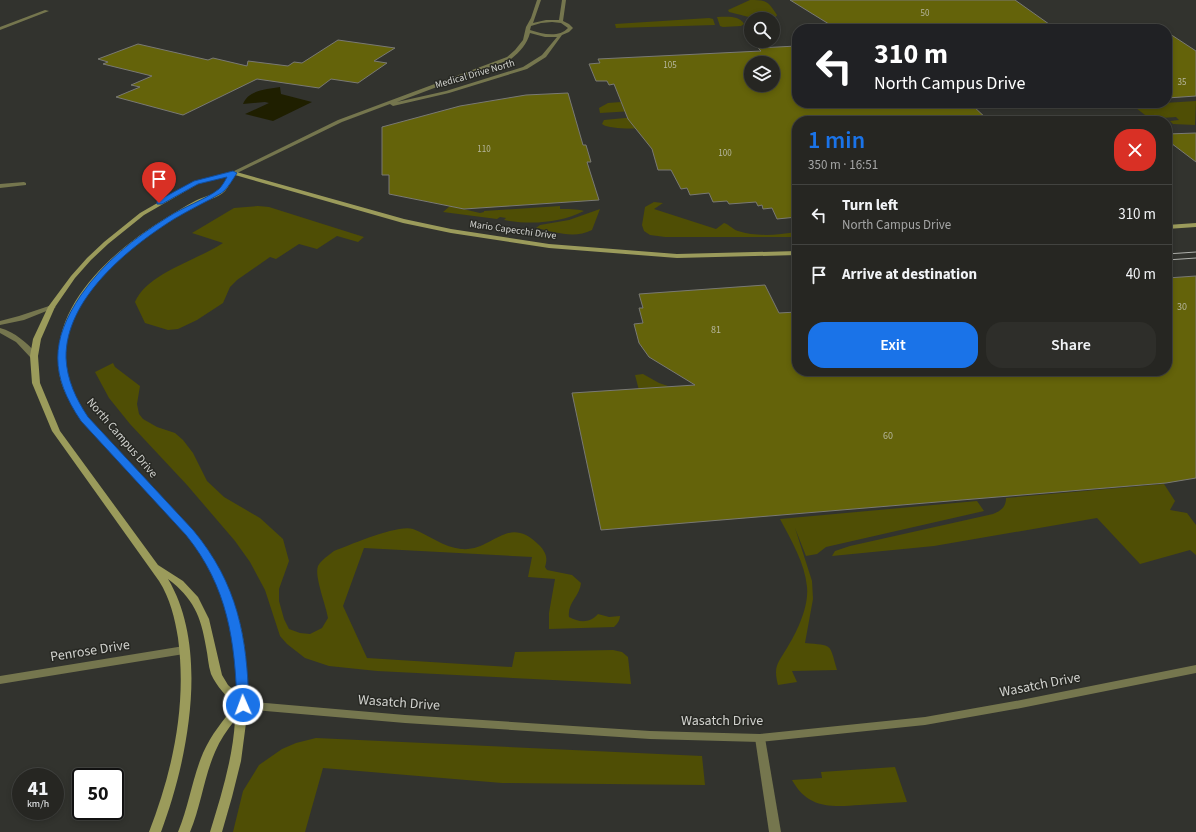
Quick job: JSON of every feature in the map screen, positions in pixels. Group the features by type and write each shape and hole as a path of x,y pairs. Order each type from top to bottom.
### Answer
{"main road":[{"name":"Mario Capecchi Drive","path":"233,173 403,221 511,241 581,249 677,256 792,253"},
{"path":"155,832 169,792 180,749 185,708 186,684 184,650 180,623 173,599 155,566 56,431 36,383 34,356 38,340 52,306 89,259 111,238 142,214 196,183 233,173"},
{"name":"North Campus Drive","path":"216,832 233,772 238,748 243,705 242,671 238,639 232,610 216,571 190,533 84,419 73,401 67,386 62,358 63,343 73,313 82,298 105,270 132,244 145,235 177,214 222,190 233,173"},
{"path":"1172,227 1196,225"},
{"path":"155,566 182,584 201,608 207,623 216,674 224,687 243,705 222,728 208,754 188,825 184,832"}],"street":[{"path":"531,25 539,0"},
{"path":"531,25 541,22 561,22 564,0"},
{"path":"0,30 47,11"},
{"name":"Medical Drive North","path":"380,106 428,97 525,68 544,56 561,34 567,32 571,28 570,25 561,22"},
{"name":"Medical Drive North","path":"233,173 323,128 444,81 502,62 518,51 531,32 528,27 531,25"},
{"path":"531,32 554,35 561,34"},
{"path":"0,186 24,184"},
{"path":"0,323 21,318 52,306"},
{"path":"0,330 17,338 27,346 34,356"},
{"name":"Penrose Drive","path":"0,680 184,650"},
{"name":"Wasatch Drive","path":"243,705 405,719 650,735 760,738 925,721 1021,704 1196,669"},
{"path":"760,738 775,832"}],"shaded area":[{"path":"750,0 760,0 769,4 775,12 744,12 744,16 729,12 728,10"},
{"path":"717,17 736,18 744,24 741,26 720,26"},
{"path":"709,18 713,19 715,25 616,28 615,24"},
{"path":"280,87 281,94 312,102 273,121 245,114 269,103 243,104 245,99 258,91"},
{"path":"1196,101 1195,125 1173,124 1172,121 1179,120 1176,117 1146,116 1136,108 1172,108 1172,102"},
{"path":"621,102 624,109 649,107 650,110 600,113 599,108 608,103"},
{"path":"646,116 642,128 615,128 602,124 604,120"},
{"path":"654,202 663,203 654,209 716,229 724,223 745,233 767,235 792,233 792,237 665,237 650,235 644,231 642,225 645,207"},
{"path":"258,206 269,207 364,237 358,242 337,236 317,249 299,244 276,259 270,257 237,280 230,287 223,303 197,320 178,329 168,330 145,323 135,302 141,292 150,283 162,275 223,243 192,233 234,208"},
{"path":"450,206 480,213 484,211 560,206 560,209 575,209 584,211 565,218 535,223 514,222 504,220 506,218 500,217 497,219 443,212"},
{"path":"600,209 592,230 585,233 564,234 536,228 540,225 569,220"},
{"path":"113,363 115,367 140,386 137,404 139,414 143,419 157,427 175,433 183,440 193,453 207,481 224,497 260,518 283,539 289,561 279,589 279,601 284,619 289,629 300,633 310,634 322,628 328,618 317,571 321,562 334,551 386,532 406,528 413,529 448,546 461,549 482,545 509,533 518,533 528,536 539,545 546,555 545,567 547,570 572,575 581,583 570,608 569,617 585,621 592,619 598,614 609,617 620,616 620,619 614,627 549,629 549,613 555,579 528,577 532,557 364,548 343,606 367,658 512,667 515,652 613,650 622,652 628,657 631,684 377,671 329,666 305,658 287,644 280,636 265,590 250,562 235,541 187,485 130,424 109,398 95,372"},
{"path":"643,374 659,383 689,393 641,398 635,375"},
{"path":"1164,484 1175,501 1170,510 1187,513 1196,525 1196,555 1190,550 1140,564 1097,518 934,546 832,556 835,551 850,546 993,514 1004,507 1006,498"},
{"path":"977,501 984,511 826,547 817,554 806,556 795,528 812,581 813,599 805,643 825,645 828,647 833,654 837,670 792,671 797,682 778,685 776,673 777,665 798,627 804,611 807,595 806,578 800,560 780,519"},
{"path":"316,738 702,756 705,785 502,783 323,768 305,832 233,832 243,791 259,765 282,749 296,743"},
{"path":"895,767 907,802 830,806 813,801 805,796 792,780 822,778 821,772"}],"building":[{"path":"790,0 1015,0 1049,24 829,24"},
{"path":"1172,35 1196,51 1196,96 1172,98"},
{"path":"338,40 395,48 374,61 387,63 358,83 331,79 319,88 257,79 183,115 116,97 140,87 131,85 152,76 103,64 108,62 98,59 138,44 208,60 213,58 247,66 248,61 288,66 294,62 302,63"},
{"path":"792,46 792,108 975,108 984,116 792,116 792,218 777,219 772,208 763,209 762,205 758,206 756,202 729,204 727,201 713,202 709,193 690,195 687,188 681,189 671,170 658,170 652,149 628,119 614,84 609,85 607,81 596,81 589,64 600,63 598,59 761,51 758,48"},
{"path":"568,93 583,145 586,145 591,162 587,162 599,200 464,209 389,194 389,175 382,175 382,127 460,106 526,95"},
{"path":"1196,133 1196,162 1172,144 1172,134"},
{"path":"1196,276 1196,478 1166,483 601,530 572,393 695,385 649,357 639,343 634,324 643,323 639,308 643,308 639,294 765,285 779,313 792,312 792,376 1172,376 1172,278"}],"tram line":[{"path":"1172,254 1196,252"},
{"path":"1172,260 1196,258"}],"route":[{"path":"159,203 196,183 233,173 222,190 158,226 132,244 93,284 73,313 67,328 63,343 62,358 64,372 67,386 73,401 84,419 190,533 200,545 216,571 232,610 238,639 242,671 243,705"}]}
